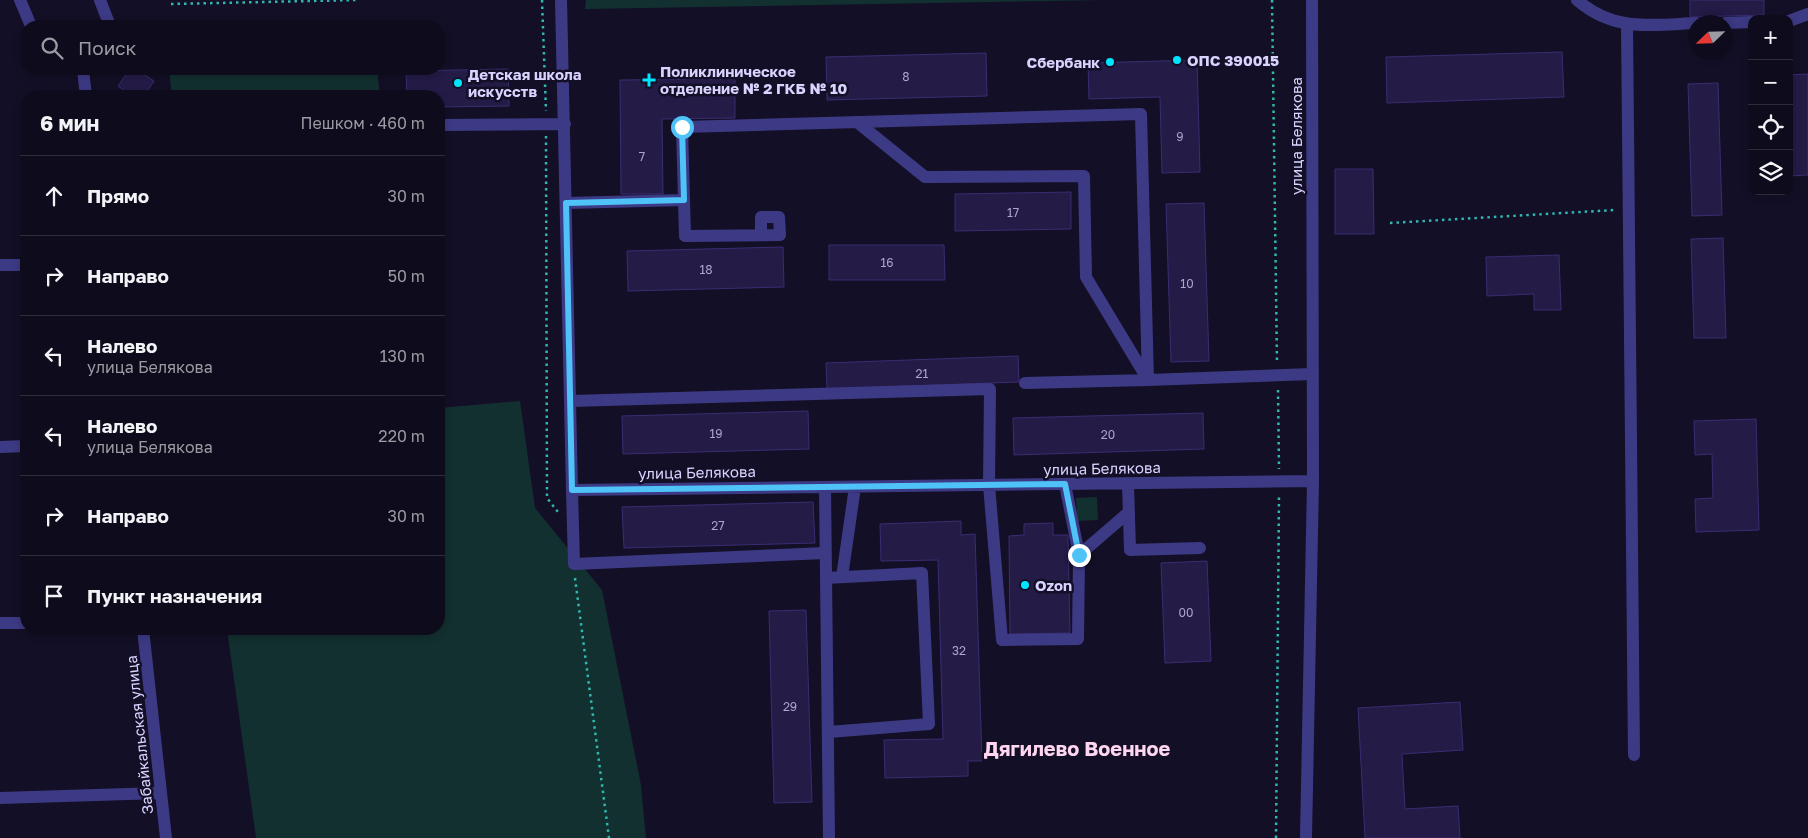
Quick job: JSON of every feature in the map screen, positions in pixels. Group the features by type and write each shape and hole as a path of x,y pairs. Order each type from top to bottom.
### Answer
{"street":[{"path":"20,0 28,20"},
{"path":"100,0 108,20"},
{"path":"561,0 574,564 825,553"},
{"name":"улица Белякова","path":"1306,838 1313,481 1312,0"},
{"path":"1577,0 1606,19 1627,25 1688,23"},
{"path":"1793,20 1808,14"},
{"path":"1733,22 1748,22"},
{"path":"1627,25 1634,755"},
{"path":"83,75 85,90"},
{"path":"761,235 686,236 682,127 1141,114 1148,380"},
{"path":"857,122 925,177 1084,176 1086,277 1148,380"},
{"path":"445,125 565,124"},
{"path":"566,203 684,200"},
{"path":"0,265 20,265"},
{"path":"1025,383 1312,374"},
{"path":"571,401 990,389 989,485 1002,640 1078,638 1079,555 1065,484"},
{"path":"0,447 20,446"},
{"name":"улица Белякова","path":"572,490 1313,481"},
{"path":"1128,484 1130,550 1200,548"},
{"path":"825,487 829,838"},
{"path":"842,577 855,487"},
{"path":"1079,555 1129,512"},
{"path":"826,578 922,573 929,724 829,732"},
{"path":"0,623 20,623"},
{"name":"Забайкальская улица","path":"144,635 166,838"},
{"path":"0,798 161,793"}],"path":[{"path":"171,4 357,0"},
{"path":"542,0 546,125 548,498 554,508 573,524"},
{"path":"1272,0 1278,372"},
{"path":"1390,223 1629,209"},
{"path":"1276,838 1278,382"},
{"path":"574,564 609,838"}],"green space":[{"path":"586,0 1108,0 585,9"},
{"path":"170,75 378,75 379,90 171,90"},
{"path":"520,401 535,508 602,590 641,785 646,838 256,838 228,635 445,635 445,407"},
{"path":"1097,497 1098,520 1077,521 1076,498"}],"building":[{"path":"1690,0 1764,0 1764,15 1690,15"},
{"path":"1562,52 1564,97 1387,103 1386,57"},
{"path":"986,53 987,96 827,100 826,57"},
{"path":"1197,60 1200,172 1162,173 1160,97 1089,99 1088,63"},
{"name":"Детская школа искусств","path":"508,69 509,106 445,107 445,90 407,90 406,75 445,75 445,70"},
{"path":"1808,74 1808,175 1793,176 1793,75"},
{"path":"126,75 145,75 154,81 148,90 124,90 118,86"},
{"path":"735,79 735,118 662,119 663,194 621,194 620,80"},
{"path":"1718,83 1722,215 1692,216 1688,84"},
{"path":"1335,169 1373,169 1374,234 1335,234"},
{"path":"1071,192 1071,229 955,231 955,194"},
{"path":"1204,203 1209,361 1171,362 1166,204"},
{"path":"1723,238 1726,338 1694,338 1691,239"},
{"path":"829,245 944,245 945,280 829,280"},
{"path":"783,247 784,287 628,291 627,251"},
{"path":"1559,255 1561,310 1534,310 1534,294 1487,296 1486,257"},
{"path":"1018,356 1019,382 827,389 826,363"},
{"path":"808,411 809,449 623,454 622,416"},
{"path":"1203,413 1204,449 1014,455 1013,418"},
{"path":"1756,419 1759,530 1696,532 1695,499 1713,498 1712,454 1695,455 1694,421"},
{"path":"813,502 815,543 624,548 622,507"},
{"path":"961,521 961,535 975,534 982,761 968,761 968,776 885,778 884,740 943,739 938,560 881,561 880,524"},
{"path":"1053,523 1053,535 1068,535 1070,633 1010,634 1009,536 1024,535 1024,524"},
{"path":"1207,561 1211,661 1165,663 1161,563"},
{"path":"806,610 812,802 774,803 769,611"},
{"path":"1460,702 1463,750 1402,754 1405,809 1458,806 1460,838 1365,838 1358,708"}],"place":[{"name":"ОПС 390015","path":"1177,60"},
{"name":"Сбербанк","path":"1110,62"},
{"name":"Поликлиническое отделение № 2 ГКБ № 10","path":"649,80"},
{"name":"Детская школа искусств","path":"458,83"},
{"name":"Ozon","path":"1025,585"}],"district":[{"name":"Дягилево Военное","path":"1077,748"}],"route":[{"path":"682,127 684,200 566,203 572,490 1065,484 1079,555"}]}
